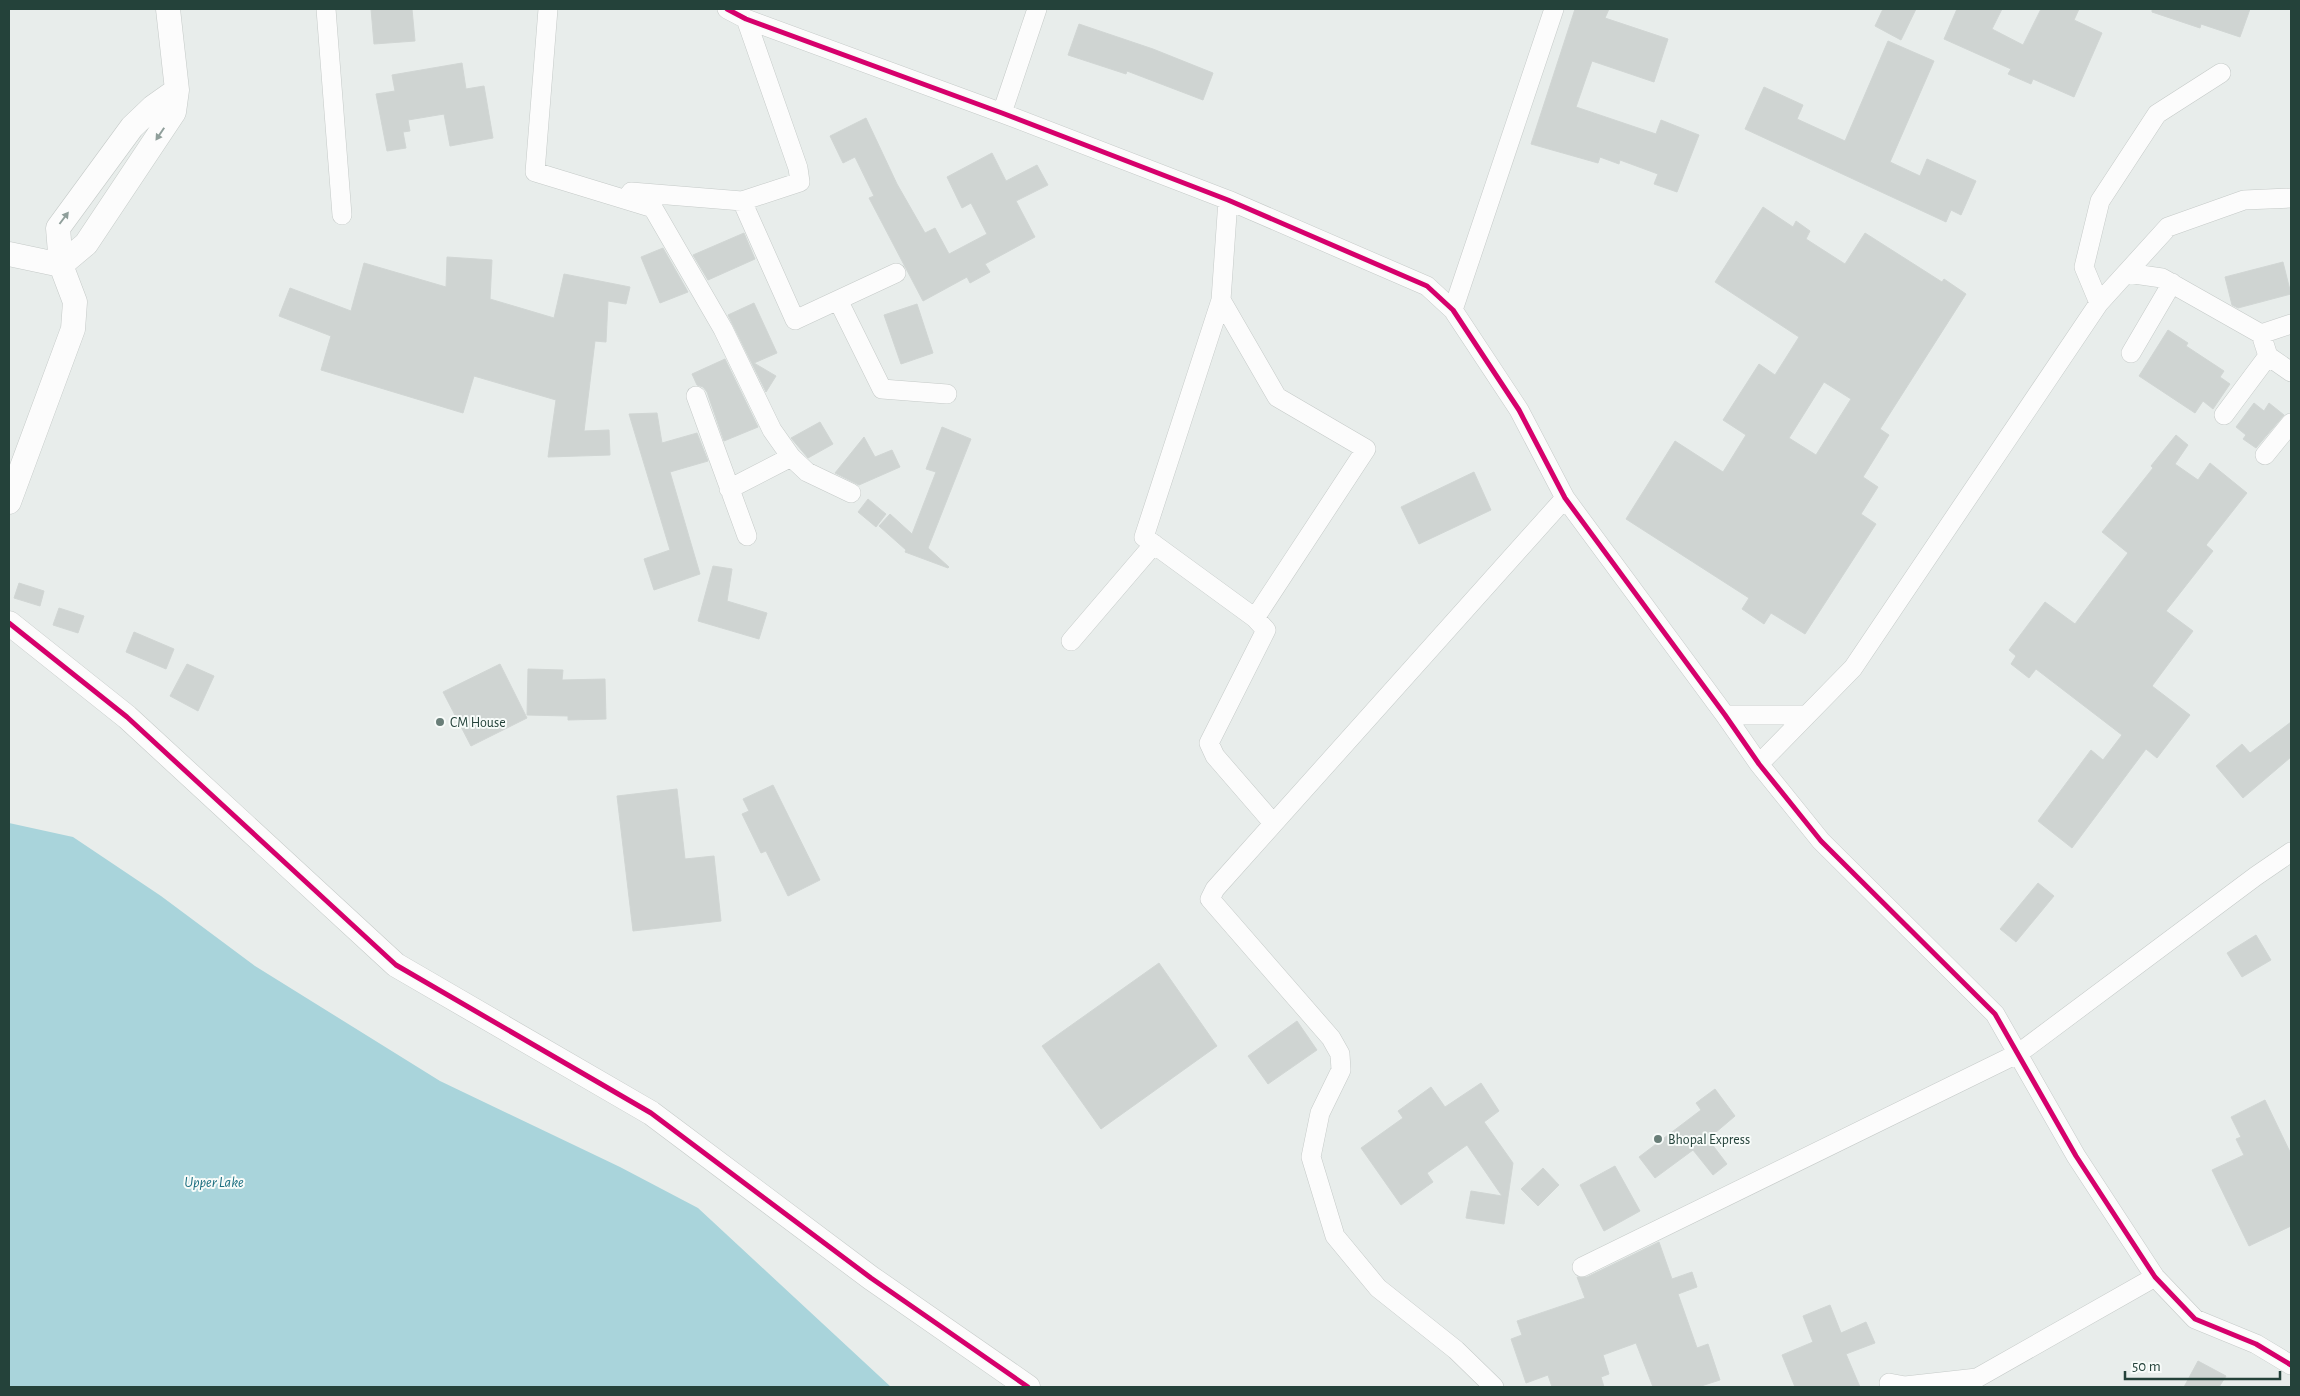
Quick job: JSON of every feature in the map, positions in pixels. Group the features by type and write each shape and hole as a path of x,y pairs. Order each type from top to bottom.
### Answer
{"street":[{"path":"9,254 61,264 86,244 174,112 177,90 168,9"},
{"path":"326,9 342,215"},
{"path":"548,9 535,172 653,208 723,329 772,430 791,457 807,472 851,493"},
{"path":"727,9 746,19 1228,200 1428,286 1452,310 1520,410 1565,498 1759,764 1821,841 1996,1014 2076,1156 2155,1276 2195,1319 2256,1344 2291,1365"},
{"path":"1002,114 1037,9"},
{"path":"1452,310 1554,9"},
{"path":"594,190 742,200 800,182 798,168 746,19"},
{"path":"2099,304 2084,266 2100,201 2157,114 2221,73"},
{"path":"9,502 73,328 75,302 61,264 58,228 132,127 153,107 177,90"},
{"path":"1759,764 1853,668 2099,304 2168,227 2244,200 2291,198"},
{"path":"742,200 795,320 896,273"},
{"path":"1228,200 1221,300 1144,537 1255,618 1266,630 1209,743 1215,756 1273,823"},
{"path":"2127,273 2162,278 2261,334 2268,356 2291,372"},
{"path":"2131,353 2172,283"},
{"path":"838,300 882,389 947,394"},
{"path":"1221,300 1277,397 1366,449 1255,618"},
{"path":"2261,334 2291,324"},
{"path":"2224,415 2268,356"},
{"path":"696,396 747,536"},
{"path":"2266,455 2291,423"},
{"path":"729,489 791,457"},
{"path":"1494,1387 1456,1350 1378,1288 1335,1236 1311,1157 1320,1113 1341,1070 1340,1054 1332,1038 1210,899 1215,889 1273,823 1565,498"},
{"path":"1071,641 1154,544"},
{"path":"9,623 127,717 396,965 651,1113 871,1278 1028,1387"},
{"path":"1725,715 1807,715"},
{"path":"1582,1266 2019,1053 2291,852"},
{"path":"1888,1383 1905,1386 1977,1378 2155,1276"}],"water":[{"name":"Upper Lake","path":"9,823 73,837 161,896 255,966 440,1081 620,1167 698,1208 891,1387 9,1387"}],"building":[{"path":"371,9 412,9 415,41 374,44"},
{"path":"1575,9 1609,9 1605,18 1668,39 1654,82 1592,61 1576,107 1656,134 1661,120 1699,135 1677,192 1654,184 1658,174 1620,160 1619,164 1600,157 1598,163 1531,144"},
{"path":"1883,9 1916,9 1901,40 1875,26"},
{"path":"1957,9 2002,9 1992,29 2023,45 2041,9 2079,9 2074,20 2102,33 2074,97 2033,79 2031,84 2008,74 2011,69 1944,39"},
{"path":"2152,9 2250,9 2240,37 2201,24 2200,28 2152,12"},
{"path":"1079,24 1153,49 1213,73 1203,100 1127,71 1126,74 1068,55"},
{"path":"1888,41 1934,61 1890,162 1920,176 1927,159 1976,181 1961,215 1951,210 1946,222 1745,129 1764,87 1803,105 1797,119 1845,141"},
{"path":"462,63 466,89 484,86 493,138 450,146 444,114 408,120 410,131 403,132 406,148 387,151 376,94 395,91 392,75"},
{"path":"866,118 897,184 925,233 935,228 949,254 987,234 971,203 962,208 947,177 992,153 1006,181 1037,165 1048,185 1016,201 1035,237 985,264 990,272 970,283 967,277 923,301 869,198 874,196 855,157 843,163 830,136"},
{"path":"1763,207 1793,227 1796,221 1810,231 1806,239 1845,264 1865,233 1942,282 1944,279 1966,294 1880,429 1889,435 1863,477 1878,487 1861,514 1876,524 1805,634 1771,613 1764,624 1742,609 1749,598 1626,519 1675,441 1723,472 1746,435 1723,420 1759,364 1775,375 1799,337 1715,282","holes":["1824,382 1851,399 1816,455 1789,438"]},
{"path":"744,233 755,259 708,280 693,255"},
{"path":"663,248 688,292 660,303 641,257"},
{"path":"447,257 492,260 490,299 554,318 564,274 630,287 626,304 608,301 606,342 595,341 584,431 609,430 610,455 548,457 556,400 474,376 463,413 321,370 331,336 279,316 290,288 351,311 364,263 446,287"},
{"path":"2283,262 2291,294 2238,308 2232,305 2225,277"},
{"path":"754,303 777,353 754,363 776,376 766,392 728,315"},
{"path":"917,304 933,353 901,364 884,315"},
{"path":"2168,330 2188,343 2186,346 2224,371 2220,377 2230,384 2213,409 2203,401 2195,413 2139,376"},
{"path":"725,359 758,427 724,441 707,392 703,387 697,385 692,374"},
{"path":"2254,403 2264,411 2269,403 2284,415 2256,448 2243,439 2246,435 2236,427"},
{"path":"657,413 662,443 697,433 708,461 670,472 700,574 654,590 644,559 670,550 629,414"},
{"path":"820,422 833,444 808,458 791,438"},
{"path":"942,427 971,439 928,548 948,568 905,552 906,550 879,526 890,514 912,534 936,472 926,469"},
{"path":"2176,435 2188,445 2175,464 2198,480 2210,463 2247,493 2206,545 2213,551 2166,611 2193,631 2152,686 2190,715 2157,758 2146,749 2072,848 2038,821 2091,750 2103,760 2122,735 2036,669 2029,678 2011,664 2016,656 2009,650 2045,602 2075,624 2128,553 2102,532 2153,468 2151,466"},
{"path":"864,437 875,457 892,450 900,467 859,485 835,473"},
{"path":"1474,472 1491,510 1419,544 1401,507"},
{"path":"868,499 886,514 876,527 858,512"},
{"path":"713,566 732,569 727,601 767,613 759,639 698,621"},
{"path":"19,583 44,591 40,606 14,598"},
{"path":"59,608 84,616 78,633 53,625"},
{"path":"134,632 174,649 166,669 126,652"},
{"path":"187,664 214,676 198,711 170,696"},
{"path":"500,664 527,718 471,746 443,692"},
{"path":"528,669 563,670 562,680 605,679 606,719 568,720 568,716 527,715"},
{"path":"2291,722 2291,757 2243,798 2216,766 2242,744 2250,753"},
{"path":"773,785 820,880 788,896 766,851 761,853 742,814 749,811 743,799"},
{"path":"677,789 685,859 714,856 721,921 633,931 617,796"},
{"path":"2038,883 2054,896 2016,942 2000,929"},
{"path":"2256,935 2271,960 2242,977 2227,953"},
{"path":"1159,963 1217,1046 1101,1129 1042,1046"},
{"path":"1297,1021 1317,1050 1268,1084 1248,1056"},
{"path":"1481,1083 1499,1111 1484,1122 1513,1163 1504,1224 1466,1218 1471,1191 1502,1196 1467,1145 1427,1173 1433,1182 1401,1205 1361,1148 1403,1118 1398,1111 1431,1087 1445,1107"},
{"path":"1715,1089 1735,1116 1708,1139 1727,1164 1713,1175 1693,1150 1655,1178 1639,1157 1701,1110 1696,1103"},
{"path":"2265,1100 2291,1154 2291,1226 2249,1246 2212,1170 2244,1155 2236,1139 2241,1137 2231,1117"},
{"path":"1615,1166 1640,1211 1604,1231 1580,1185"},
{"path":"1543,1168 1559,1185 1538,1206 1521,1189"},
{"path":"1659,1242 1672,1279 1692,1272 1697,1287 1678,1294 1697,1348 1708,1344 1720,1380 1698,1387 1653,1387 1636,1343 1603,1355 1609,1374 1601,1377 1604,1387 1552,1387 1548,1375 1526,1383 1511,1339 1522,1335 1517,1321 1585,1298 1577,1277 1587,1277"},
{"path":"1830,1305 1841,1333 1866,1322 1875,1343 1846,1354 1860,1387 1795,1387 1782,1355 1813,1342 1803,1316"},
{"path":"2198,1361 2226,1376 2219,1387 2184,1387"}],"cycle path":[{"path":"727,9 746,19 1002,113 1228,200 1427,286 1453,310 1519,410 1565,498 1759,764 1821,841 1995,1014 2076,1156 2155,1277 2195,1319 2256,1344 2291,1365"},
{"path":"9,623 127,717 396,965 651,1113 871,1278 1028,1387"}],"place":[{"name":"CM House","path":"440,722"},
{"name":"Bhopal Express","path":"1658,1139"}]}
